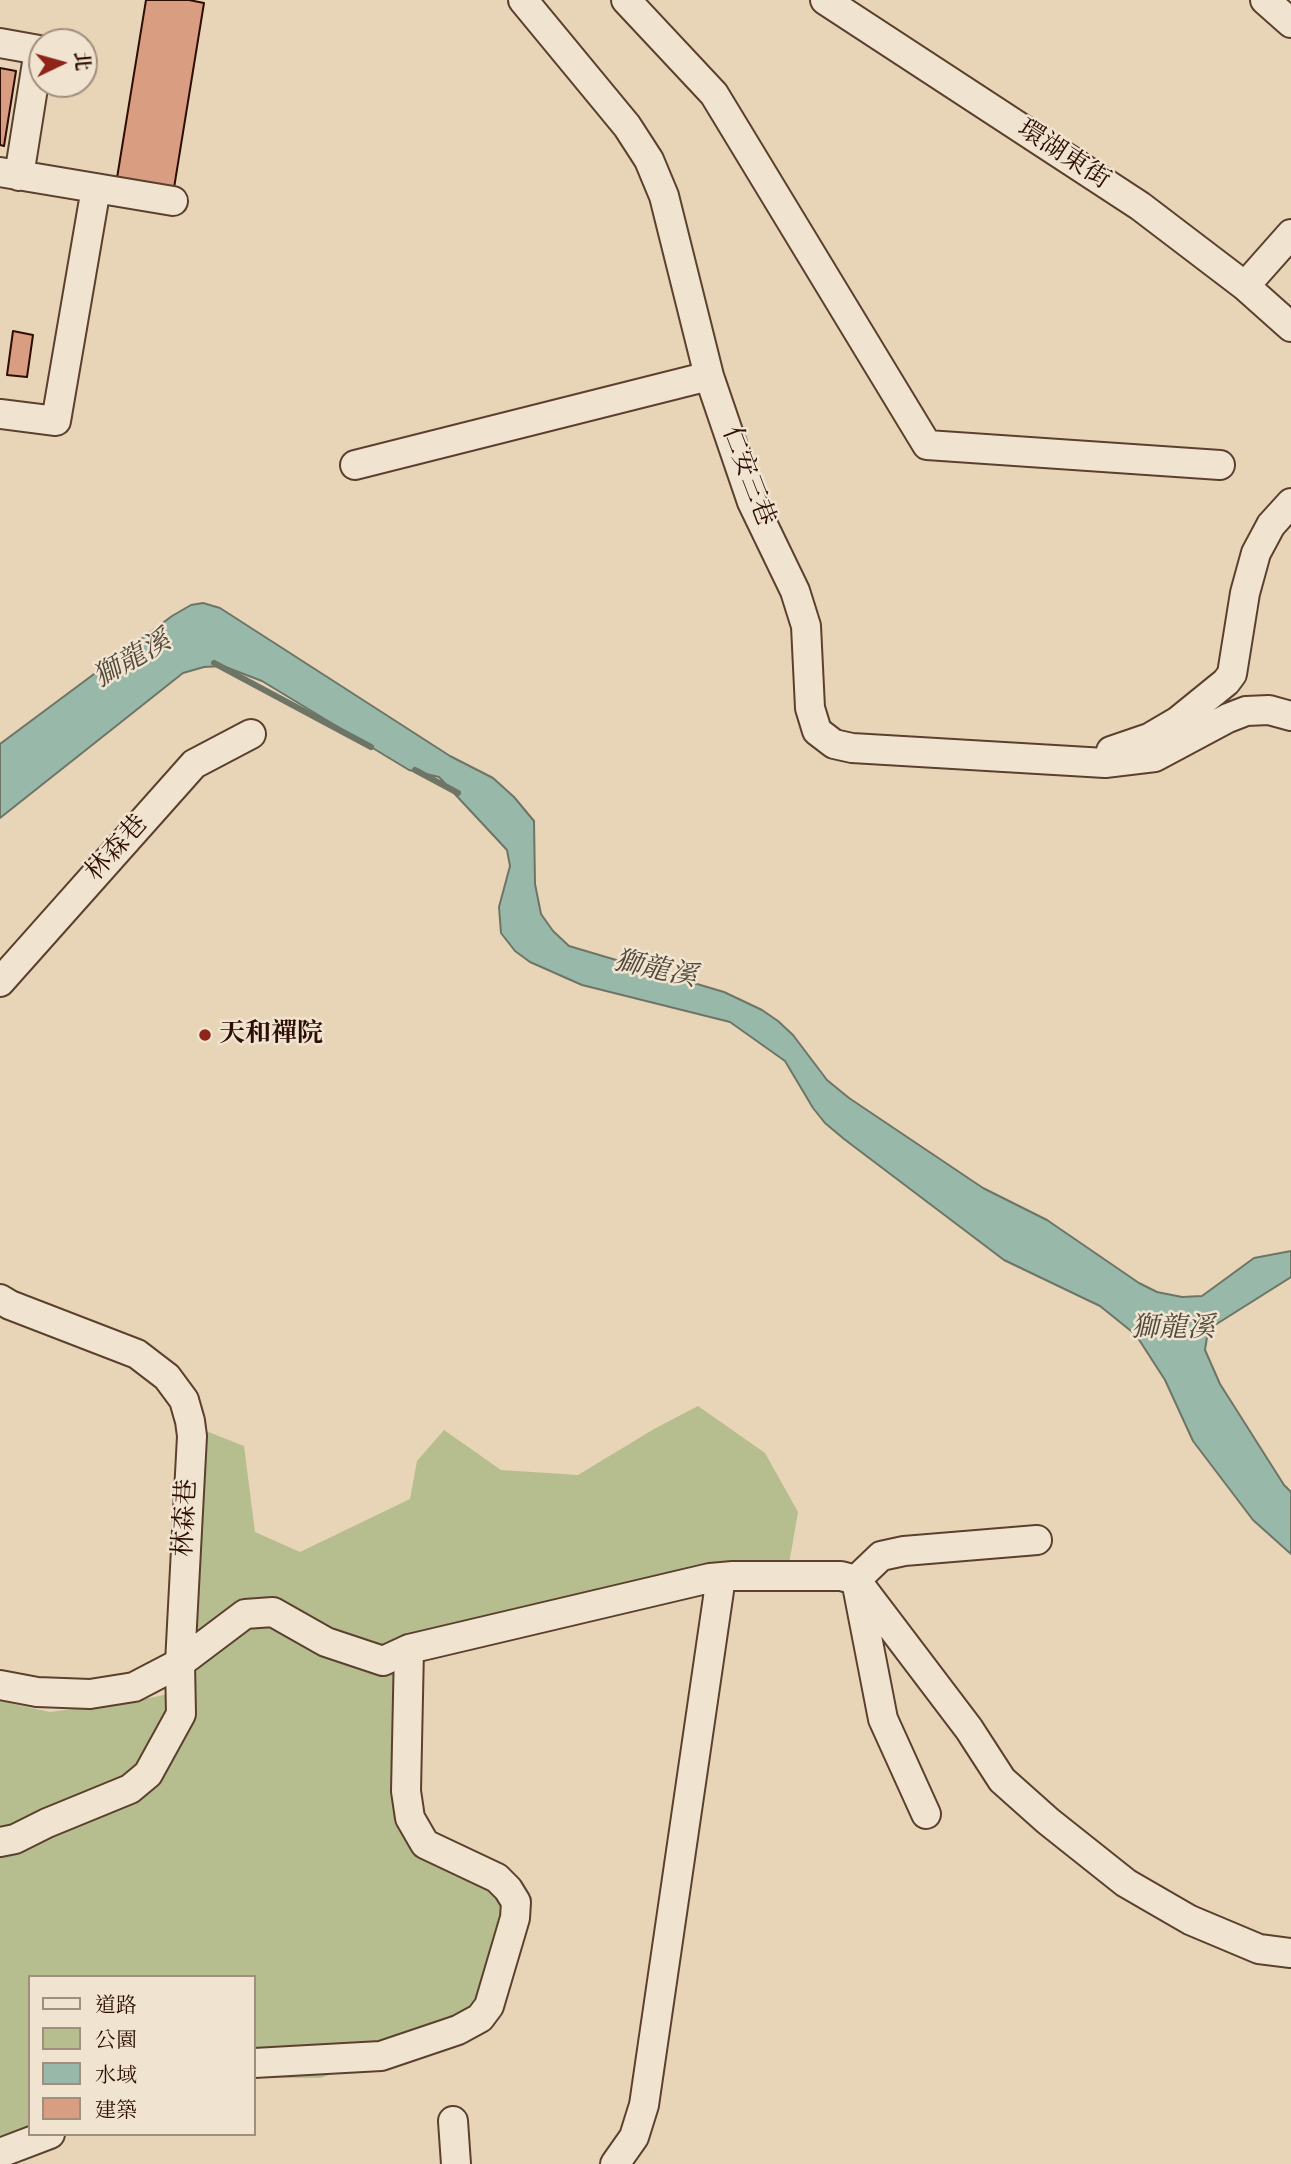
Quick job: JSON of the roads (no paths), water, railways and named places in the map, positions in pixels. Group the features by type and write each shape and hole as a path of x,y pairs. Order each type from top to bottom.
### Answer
{"street":[{"name":"仁安三巷","path":"523,0 627,126 649,160 664,196 709,376 752,502 795,591 806,625 810,708 817,731 834,744 852,748 1082,762"},
{"path":"626,0 714,94 927,445 1220,465"},
{"name":"環湖東街","path":"825,0 1140,206 1245,286 1291,327"},
{"path":"1265,0 1291,23"},
{"path":"0,43 39,50 10,174 173,201"},
{"path":"0,414 55,421 96,188"},
{"path":"1245,286 1291,234"},
{"path":"355,465 709,376"},
{"path":"1082,762 1149,738 1178,721 1226,682 1232,674 1245,593 1256,553 1271,525 1291,503"},
{"path":"1082,762 1105,763 1156,757 1246,711 1269,710 1291,716"},
{"name":"林森巷","path":"0,982 194,764 251,733"},
{"name":"林森巷","path":"0,1299 137,1354 167,1377 184,1400 191,1436 180,1663 181,1714 148,1774 130,1788 15,1839 0,1842"},
{"path":"856,1580 881,1556 904,1551 1037,1540"},
{"path":"0,1685 37,1692 90,1694 134,1686 180,1663 245,1614 273,1612 326,1642 383,1661 409,1649 721,1577 841,1576 856,1580 969,1729 1002,1780 1048,1821 1126,1883 1190,1920 1259,1949 1291,1953"},
{"path":"615,2164 634,2137 644,2105 721,1577"},
{"path":"856,1580 883,1719 926,1814"},
{"path":"256,2063 381,2056 458,2030 480,2018 489,2006 515,1918 516,1902 498,1878 425,1844 410,1818 405,1791 409,1649"},
{"path":"453,2121 456,2164"},
{"path":"0,2153 45,2136"}],"water":[{"name":"獅龍溪","path":"203,603 220,608 450,756 493,778 514,797 534,821 535,884 541,914 553,931 569,946 724,992 762,1010 793,1035 827,1080 849,1098 983,1188 1047,1220 1139,1283 1157,1292 1182,1297 1202,1296 1254,1258 1291,1251 1291,1277 1215,1325 1207,1337 1205,1350 1220,1384 1291,1492 1291,1554 1253,1520 1193,1441 1165,1380 1136,1335 1100,1306 1004,1260 844,1139 825,1123 813,1108 785,1061 730,1022 582,985 530,962 515,951 501,933 499,907 510,866 507,850 439,777 409,770 262,681 223,666 204,667 183,673 0,818 0,744 172,616 191,605"}],"waterway":[{"name":"獅龍溪","path":"214,663 371,747"},
{"name":"獅龍溪","path":"415,770 458,793"}],"place":[{"name":"天和禪院","path":"205,1035"}]}
